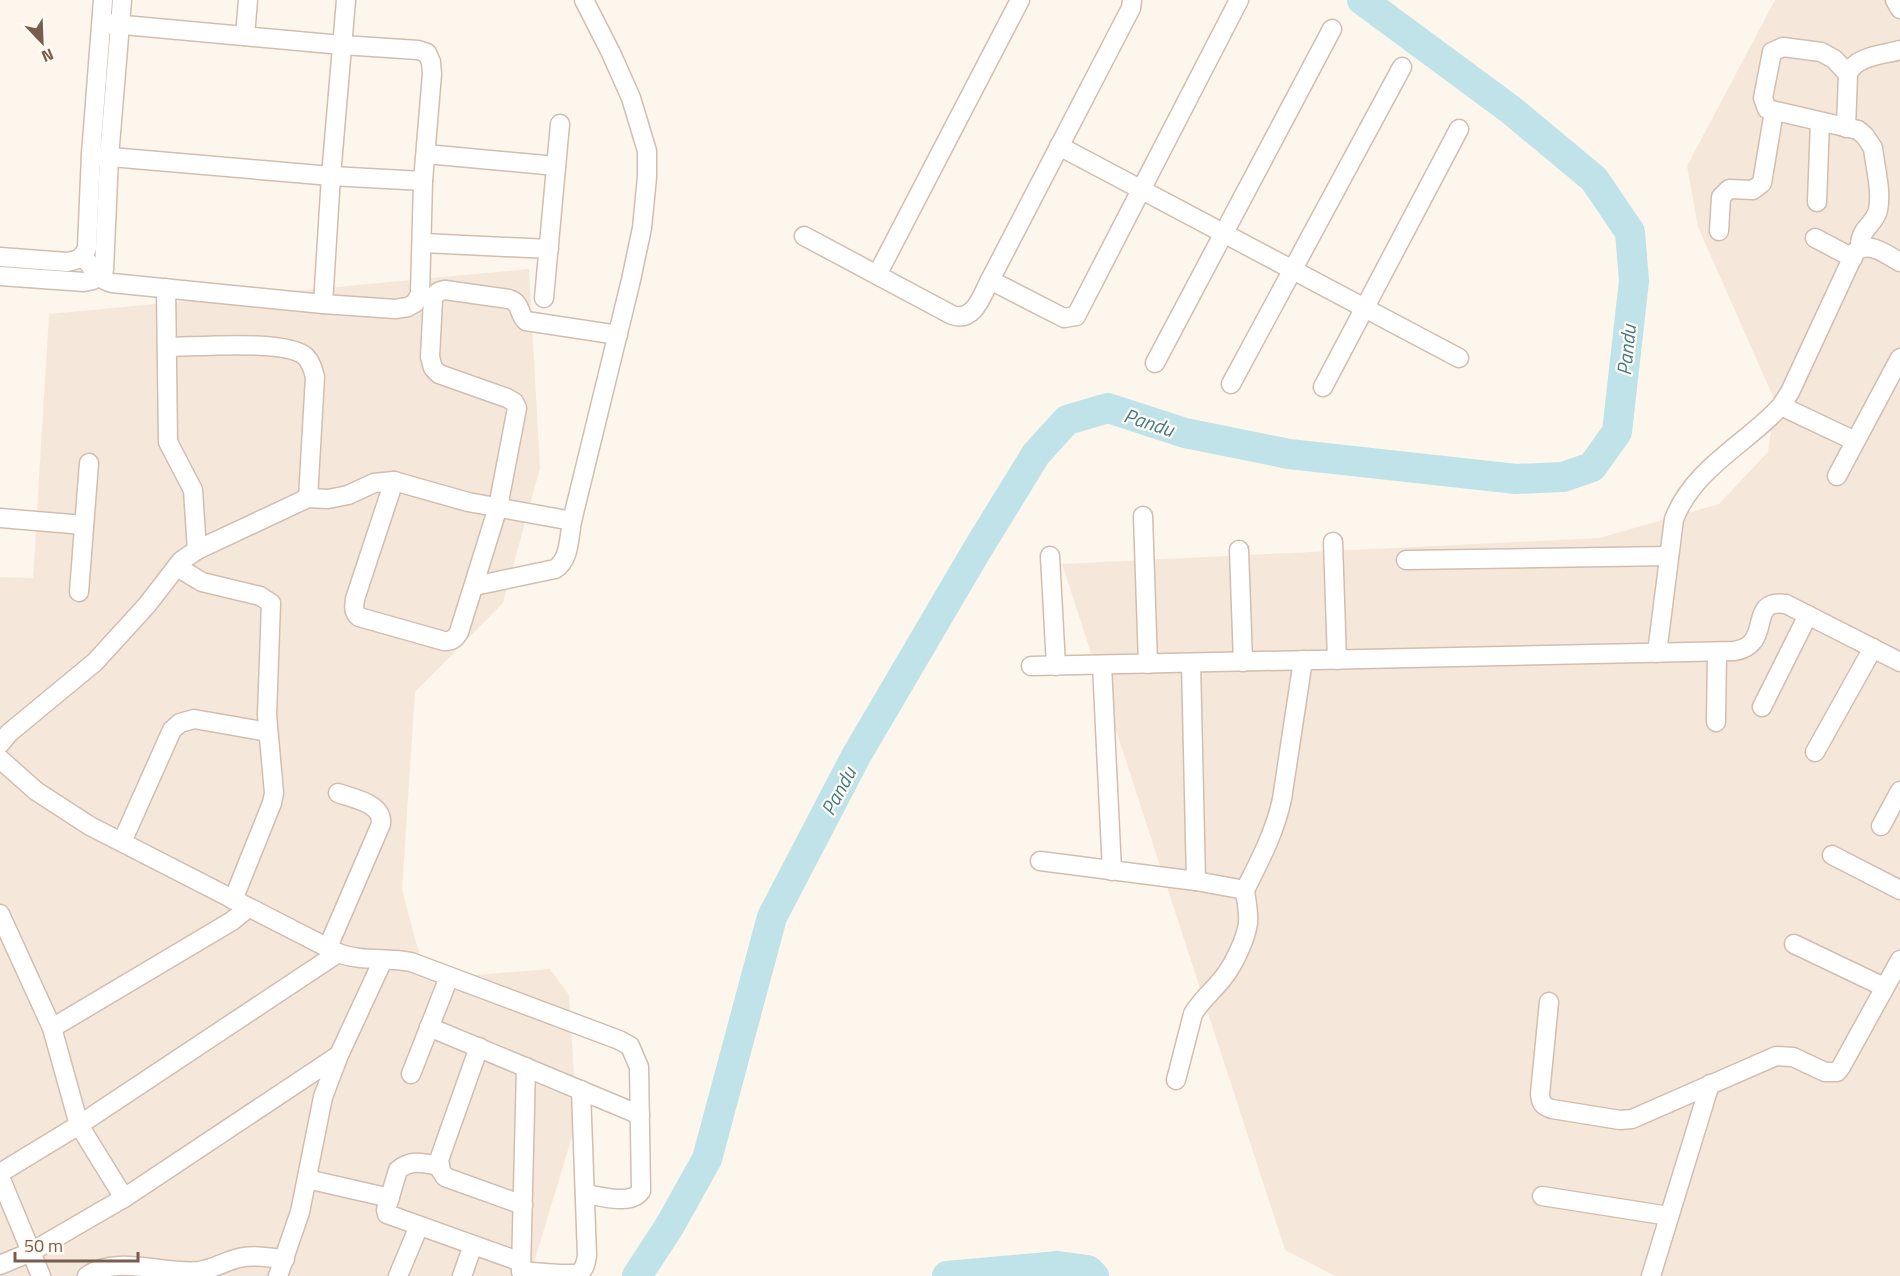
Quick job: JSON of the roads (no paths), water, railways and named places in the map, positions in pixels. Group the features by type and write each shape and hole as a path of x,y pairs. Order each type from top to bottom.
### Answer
{"street":[{"path":"104,0 111,24"},
{"path":"0,257 67,262 76,261 83,256 87,248 100,156 111,24 122,0"},
{"path":"245,36 248,0"},
{"path":"323,304 346,0"},
{"path":"474,586 561,565 566,553 642,228 647,151 642,128 622,75 584,0"},
{"path":"877,275 1020,0"},
{"path":"804,236 959,318 967,316 975,309 1131,8 1132,0"},
{"path":"990,280 1064,318 1076,316 1239,0"},
{"path":"83,256 98,276 105,282 112,283 395,309 408,308 415,303 420,294 423,181 432,74 431,62 427,54 418,50 111,24"},
{"path":"1155,363 1332,29"},
{"path":"1657,653 1674,519 1680,503 1703,474 1782,406 1856,253 1863,230 1875,218 1879,198 1873,148 1870,141 1858,130 1767,109 1763,98 1772,52 1783,47 1821,52 1834,59 1848,74"},
{"path":"1846,128 1848,74 1851,66 1857,61 1900,50"},
{"path":"1231,384 1402,67"},
{"path":"1719,231 1721,197 1724,193 1729,189 1753,190 1762,183 1774,111"},
{"path":"1817,202 1820,122"},
{"path":"544,298 560,124"},
{"path":"1323,387 1459,129"},
{"path":"1059,146 1459,358"},
{"path":"426,154 556,166"},
{"path":"100,156 331,176 423,181"},
{"path":"0,276 84,282 98,276 104,270 100,156"},
{"path":"1815,238 1856,253"},
{"path":"423,243 549,249"},
{"path":"1856,253 1866,246 1900,262"},
{"path":"166,288 168,442 193,490 197,550"},
{"path":"394,481 355,599 356,614 444,642 450,641 459,632 498,507 517,408 514,402 507,398 439,374 433,368 430,357 435,295 445,290 509,299 516,301 520,306 522,318 526,321 618,335"},
{"path":"167,347 275,347 296,351 310,362 315,377 308,498"},
{"path":"1837,476 1898,366"},
{"path":"1782,406 1855,441"},
{"path":"79,592 89,463"},
{"path":"0,744 9,733 95,662 147,605 177,567 197,550 308,498 328,499 348,495 374,483 394,481 468,502 572,520"},
{"path":"1143,516 1148,664"},
{"path":"0,518 84,525"},
{"path":"1333,542 1337,660"},
{"path":"1239,550 1243,662"},
{"path":"1050,556 1056,666"},
{"path":"1406,560 1669,556"},
{"path":"52,1028 232,921 241,904 272,803 274,793 267,698 271,603 260,596 202,582 177,567"},
{"path":"1031,666 1744,650 1752,645 1767,606 1775,603 1786,604 1900,662"},
{"path":"1762,707 1808,615"},
{"path":"1815,752 1873,648"},
{"path":"1716,722 1717,652"},
{"path":"1176,1080 1193,1014 1231,967 1246,930 1248,915 1245,890 1277,822 1303,660"},
{"path":"1191,663 1196,881"},
{"path":"1102,664 1112,871"},
{"path":"122,842 172,730 180,723 194,719 268,732"},
{"path":"0,759 36,791 90,825 350,958 397,959 411,962 620,1040 630,1046 639,1067 641,1191 637,1197 629,1200 585,1194"},
{"path":"1881,826 1900,791"},
{"path":"41,1276 0,1175 79,1125 333,950 381,824 381,818 375,807 338,793"},
{"path":"1832,855 1900,890"},
{"path":"1040,861 1196,881 1245,890"},
{"path":"0,914 52,1028 79,1125 124,1198"},
{"path":"1794,944 1884,987"},
{"path":"87,1276 107,1267 123,1265 176,1271 201,1270 252,1256 281,1268 300,1212 323,1098 339,1055 383,960"},
{"path":"1549,1002 1541,1102 1544,1106 1620,1120 1632,1119 1776,1056 1793,1057 1825,1072 1837,1072 1900,960"},
{"path":"411,1074 449,976"},
{"path":"429,1026 640,1115"},
{"path":"478,1047 439,1160 439,1166 445,1176 523,1205"},
{"path":"0,1265 31,1252 124,1198 339,1055"},
{"path":"521,1270 526,1067"},
{"path":"1651,1276 1710,1084"},
{"path":"439,1166 414,1162 401,1167 398,1170 386,1210 387,1214 473,1245 521,1270 569,1275 579,1273 585,1265 587,1256 581,1090"},
{"path":"307,1179 390,1198"},
{"path":"1542,1196 1669,1216"},
{"path":"398,1276 419,1226"},
{"path":"462,1276 473,1245"}],"waterway":[{"name":"Pandu","path":"637,1276 669,1227 707,1159 772,917 856,756 977,550 1036,454 1067,420 1108,408 1185,433 1289,454 1516,479 1563,477 1592,467 1617,432 1634,281 1630,232 1594,179 1511,110 1362,0"},
{"name":"Pandu","path":"947,1276 1058,1266 1088,1270 1094,1276"}]}
